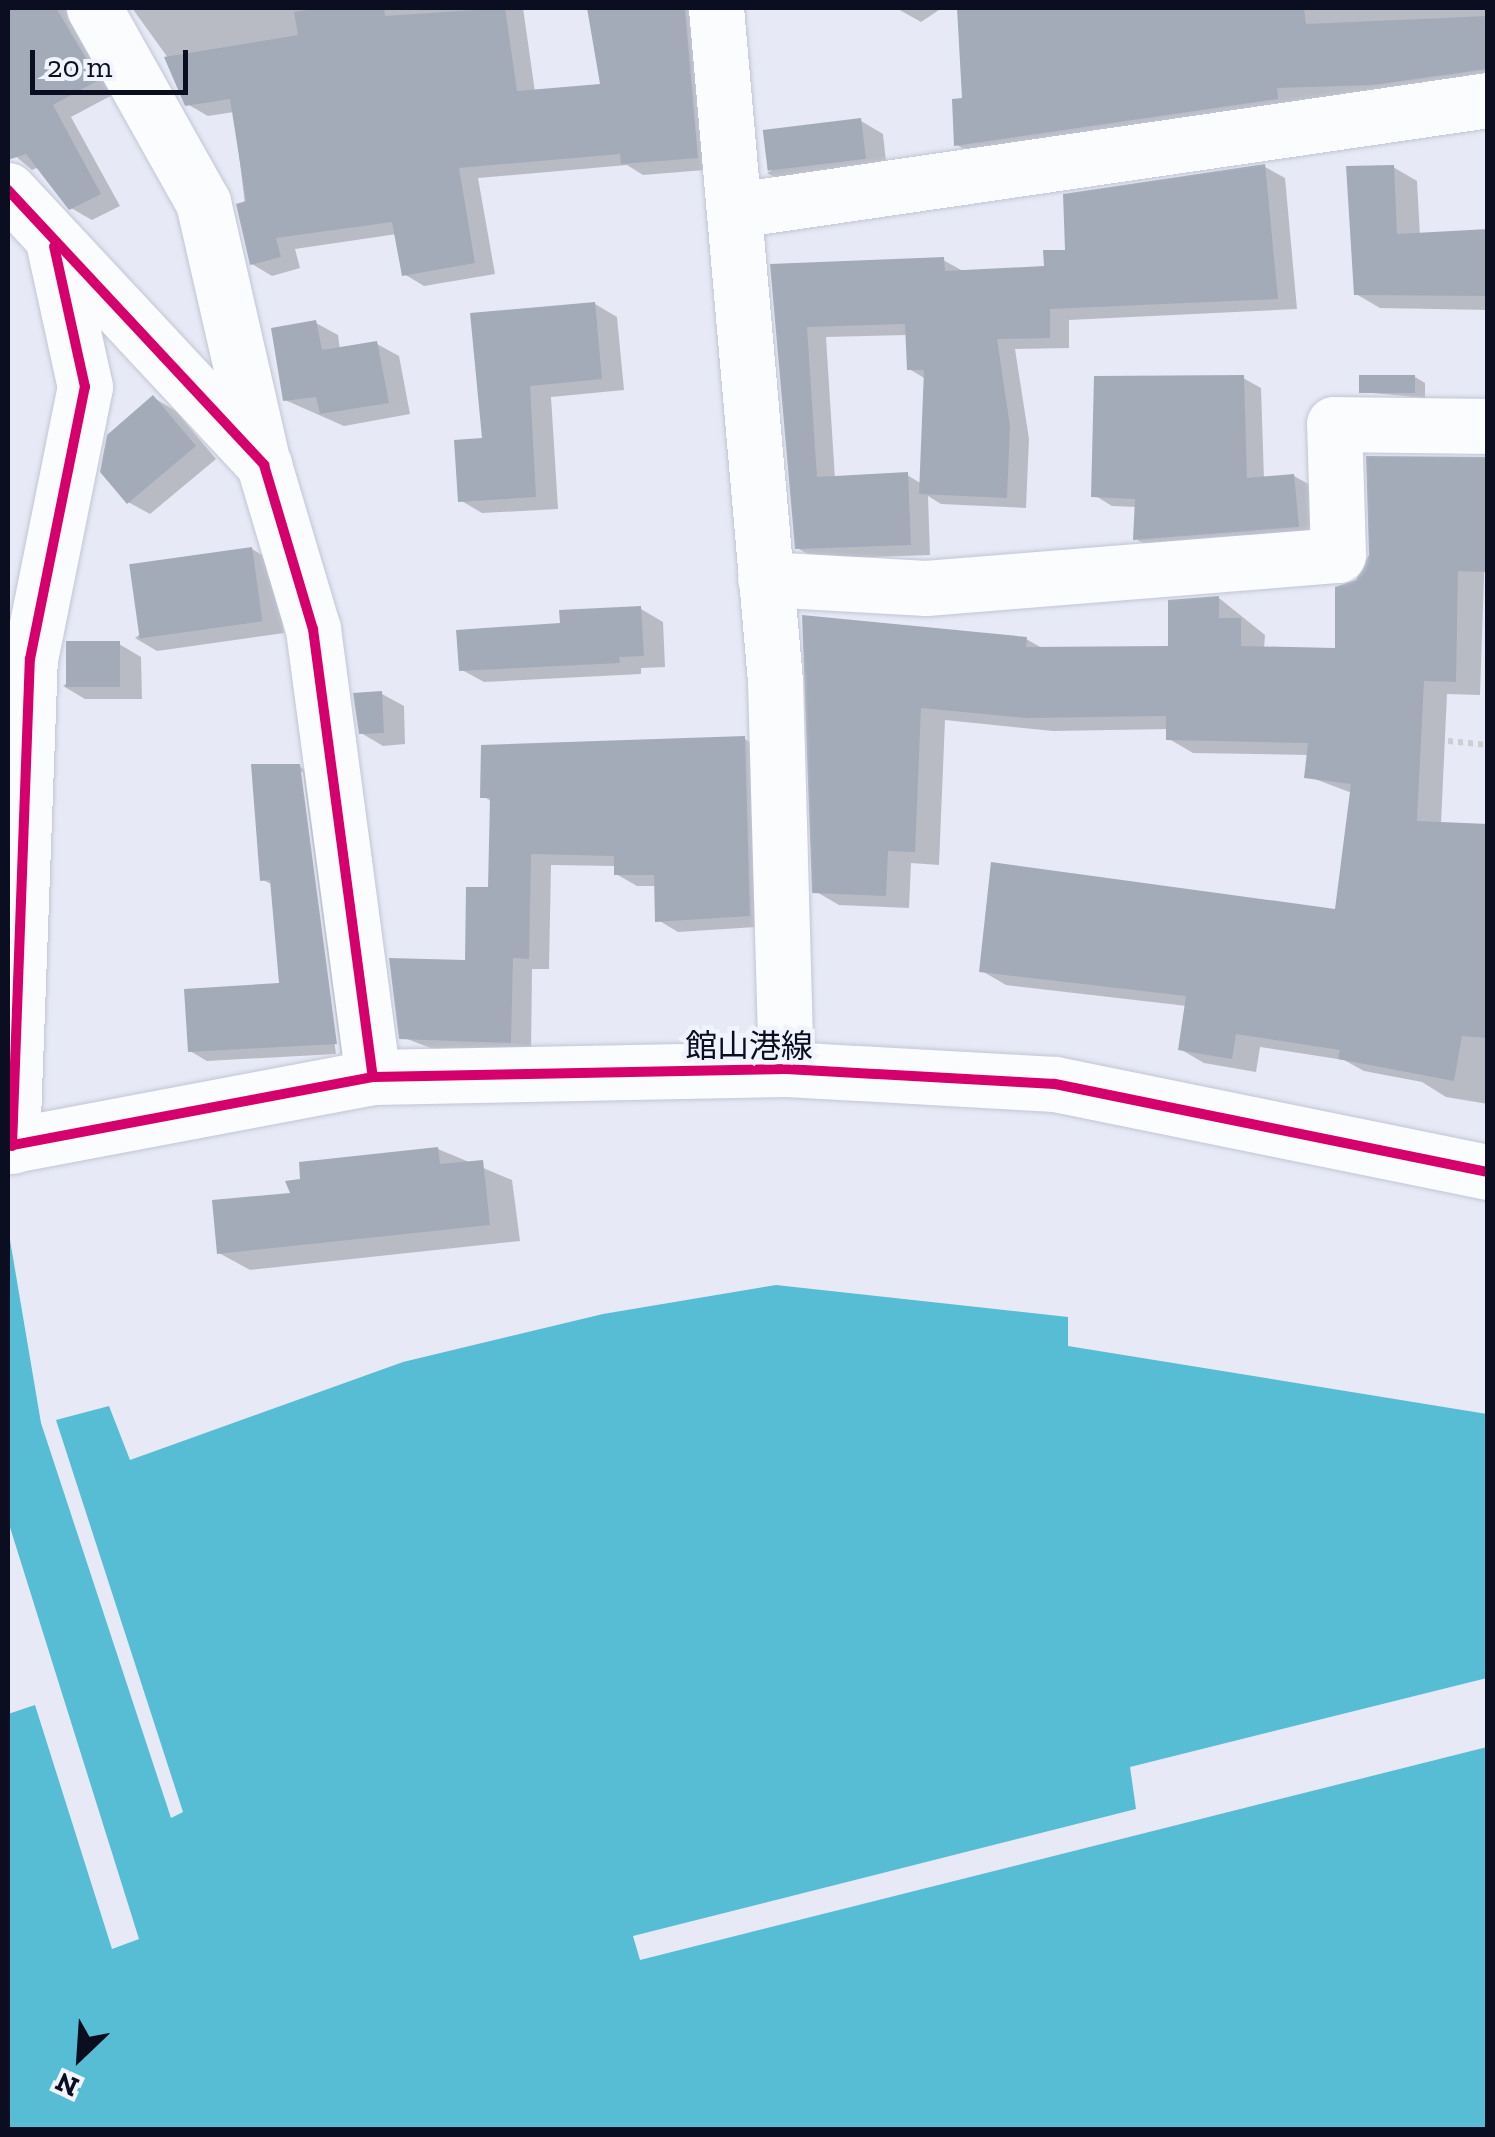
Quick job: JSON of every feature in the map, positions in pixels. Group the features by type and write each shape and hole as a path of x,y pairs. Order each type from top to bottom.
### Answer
{"street":[{"path":"94,8 203,202 264,465 313,629 373,1077"},
{"path":"716,8 775,682 786,1069"},
{"path":"736,210 1488,100"},
{"path":"8,190 54,246 264,465"},
{"path":"10,1146 30,659 85,386 54,246"},
{"path":"765,579 926,588 1338,555 1334,424 1488,426"},
{"name":"館山港線","path":"10,1146 373,1077 786,1069 1056,1084 1488,1172"}],"path":[{"path":"1448,742 1488,745"}],"water":[{"path":"8,1228 41,1423 171,1818 183,1812 56,1420 109,1406 130,1460 403,1362 603,1314 776,1285 1068,1317 1068,1346 1487,1414 1487,1678 1130,1767 1136,1809 633,1936 640,1960 1487,1747 1487,2129 8,2129 8,1714 35,1705 112,1949 139,1939 8,1521"}],"building":[{"path":"8,8 56,8 99,80 53,105 101,194 69,210 26,154 8,160"},
{"path":"384,8 385,16 505,8 517,91 600,84 587,8 685,8 698,158 621,164 620,154 459,168 475,263 402,276 392,222 276,238 281,257 250,265 236,204 246,201 230,99 185,106 164,57 298,35 294,12"},
{"path":"957,8 1304,8 1306,24 1488,16 1488,69 1373,85 1277,88 1278,99 954,146 952,99 962,98"},
{"path":"861,118 866,159 768,171 763,130"},
{"path":"1265,164 1278,299 1050,309 1050,338 997,339 1010,426 1007,498 919,494 924,370 907,370 905,324 807,327 817,477 908,472 911,545 795,549 770,264 944,257 945,271 1044,266 1043,250 1065,250 1063,194"},
{"path":"1394,165 1397,234 1488,229 1488,296 1354,295 1346,166"},
{"path":"595,302 602,379 530,386 536,497 458,502 454,440 482,438 470,313"},
{"path":"316,320 322,350 377,341 389,403 320,414 316,397 283,401 271,328"},
{"path":"1244,375 1247,478 1294,474 1299,527 1133,540 1135,499 1091,497 1094,376"},
{"path":"1359,375 1415,375 1415,393 1359,393"},
{"path":"153,395 196,446 127,504 100,472 107,435"},
{"path":"1366,456 1488,457 1488,572 1458,571 1456,682 1424,681 1417,821 1488,824 1488,1038 1462,1036 1454,1081 1338,1059 1340,1050 1236,1034 1232,1059 1178,1050 1186,996 979,972 991,862 1335,909 1351,784 1304,778 1308,743 1166,740 1166,716 1027,718 921,708 915,852 888,851 886,896 812,893 802,615 1027,637 1026,647 1168,646 1168,600 1219,596 1219,618 1241,618 1241,646 1335,648 1335,587 1356,580 1369,555"},
{"path":"252,547 262,621 140,639 129,564"},
{"path":"641,606 644,656 619,657 620,663 459,671 456,630 560,623 559,610"},
{"path":"66,641 120,641 120,687 66,687"},
{"path":"382,691 384,733 359,734 353,693"},
{"path":"745,736 750,916 655,922 654,875 614,875 614,856 531,854 529,959 513,958 511,1043 399,1039 389,958 465,960 466,887 488,887 490,798 480,798 481,745"},
{"path":"251,764 300,764 337,1044 188,1052 184,989 279,983 270,880 260,881"},
{"path":"438,1147 440,1164 483,1160 490,1225 217,1254 212,1200 290,1193 285,1181 300,1179 299,1162"}],"cycle path":[{"path":"8,190 264,465 313,629 373,1077"},
{"path":"12,1146 30,659 85,387 54,246"},
{"path":"8,1146 373,1077 786,1069 1055,1084 1488,1172"}]}
